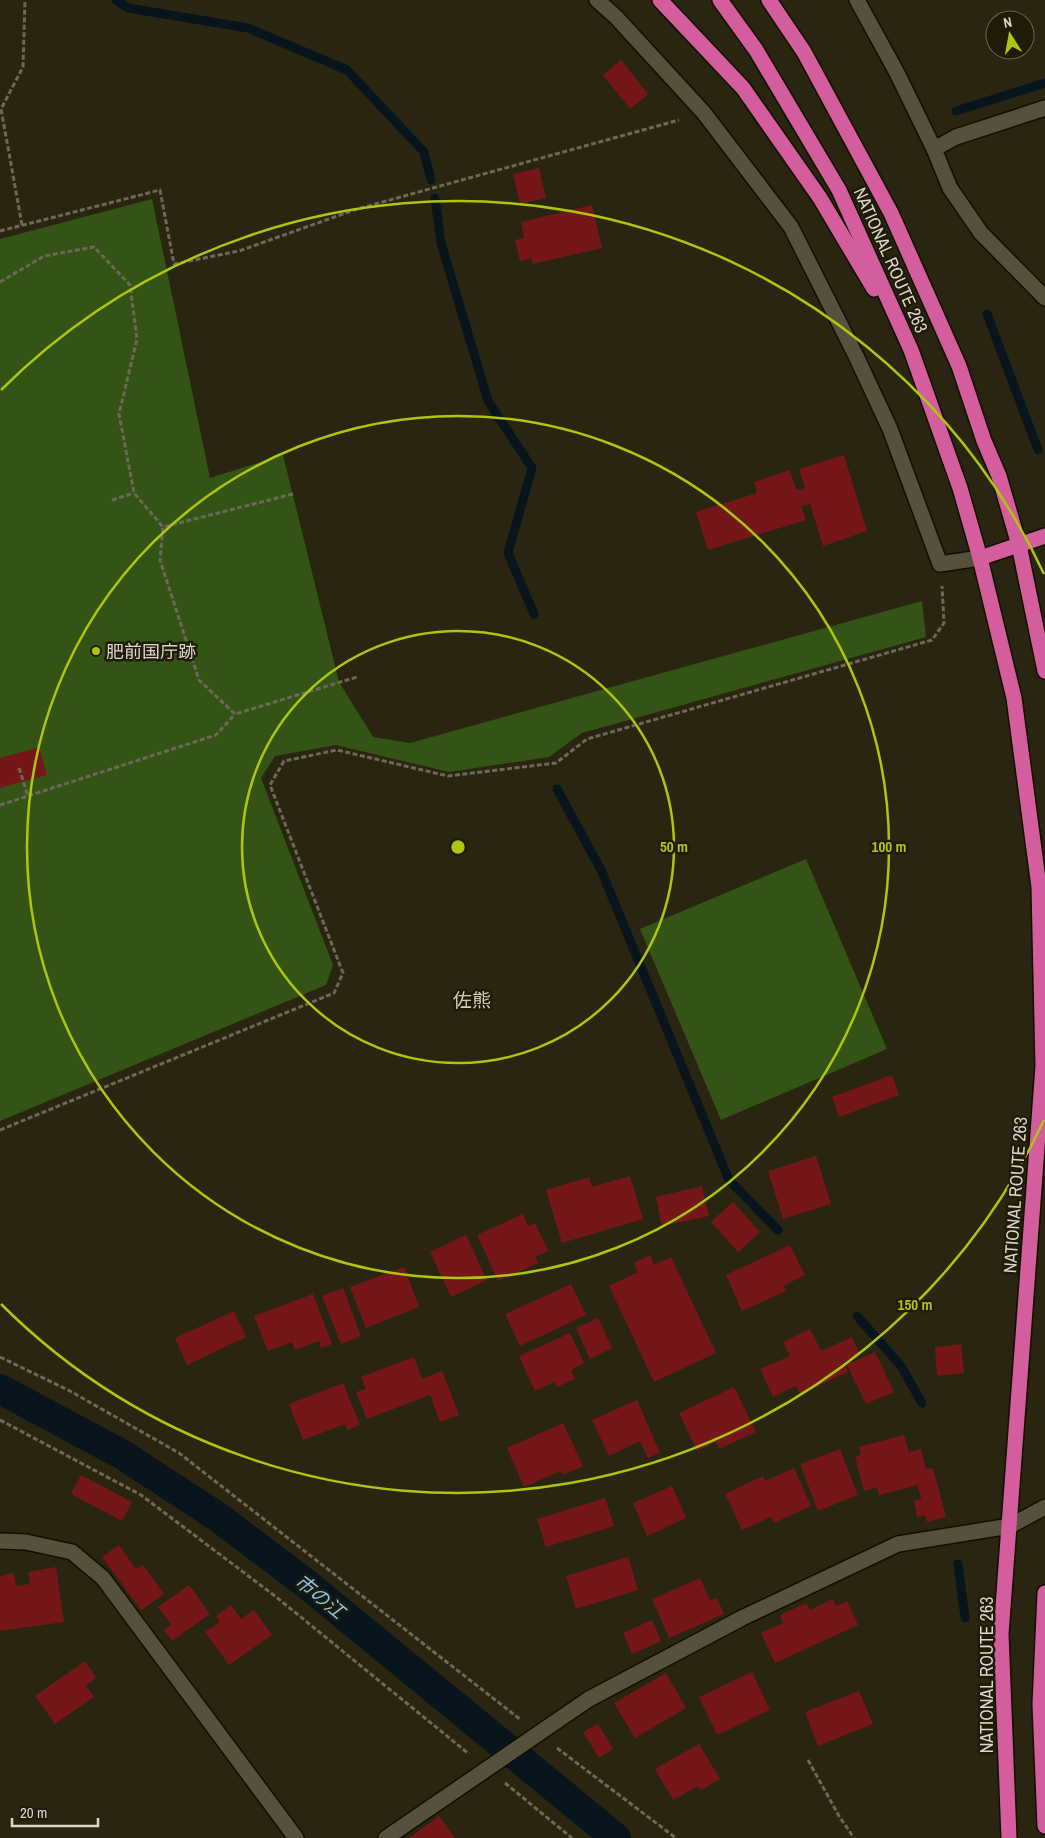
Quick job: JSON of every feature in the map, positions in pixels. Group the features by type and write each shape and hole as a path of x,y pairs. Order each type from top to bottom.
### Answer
{"highway":[{"path":"660,0 743,88 820,198 911,350"},
{"name":"NATIONAL ROUTE 263","path":"720,0 756,50 839,190 911,350 960,488 980,558 1014,698 1039,887 1043,1066 1001,1634 1009,1838"},
{"name":"NATIONAL ROUTE 263","path":"769,0 804,52 891,212 959,366 999,476 1019,544 1045,671"},
{"path":"980,558 1045,536"},
{"path":"1045,1593 1040,1704 1045,1826"}],"street":[{"path":"597,0 616,17 704,113 791,226 890,429 940,564 980,558"},
{"path":"857,0 897,73 934,149 950,188 981,233 1045,298"},
{"path":"934,149 956,138 1045,108"},
{"path":"386,1838 589,1699 742,1618 898,1544 1010,1526 1045,1507"},
{"path":"0,1541 26,1542 72,1552 103,1578 296,1838"}],"path":[{"path":"22,225 1,110 23,67 25,0"},
{"path":"0,231 160,190 174,264 240,251 356,209 704,113"},
{"path":"0,282 44,256 94,248 130,285 137,340 119,414 134,493 163,527 160,560 199,680 235,714"},
{"path":"112,500 134,493"},
{"path":"163,527 293,494"},
{"path":"0,1130 334,993 343,973 270,785 284,760 336,750 448,776 556,763 587,739 932,640 944,623 940,564"},
{"path":"0,805 216,735 235,714 357,677"},
{"path":"19,768 28,796"},
{"path":"0,1357 70,1391 179,1453 538,1733 676,1838"},
{"path":"0,1420 141,1495 275,1596 572,1838"},
{"path":"808,1760 838,1816 854,1838"}],"green space":[{"path":"152,199 210,478 283,455 339,682 373,737 410,743 922,601 926,637 582,733 549,757 449,772 336,745 275,756 261,778 333,965 326,985 0,1121 0,239"},
{"path":"806,859 887,1049 721,1120 640,929"}],"building":[{"path":"621,60 648,94 630,109 603,75"},
{"path":"539,168 546,198 520,204 513,174"},
{"path":"592,205 602,248 533,264 531,258 520,261 515,240 524,238 521,222"},
{"path":"844,455 867,531 823,546 810,504 801,506 806,520 708,550 696,512 757,493 754,482 790,470 796,490 805,488 799,469"},
{"path":"39,747 47,775 0,788 0,758"},
{"path":"892,1075 899,1095 839,1117 832,1097"},
{"path":"816,1156 831,1204 783,1219 768,1171"},
{"path":"630,1176 643,1219 562,1243 546,1190 589,1177 592,1187"},
{"path":"702,1186 709,1216 662,1226 656,1197"},
{"path":"733,1202 760,1232 738,1252 711,1222"},
{"path":"523,1214 528,1226 535,1223 548,1251 535,1257 538,1263 498,1281 477,1235"},
{"path":"466,1235 487,1280 451,1297 430,1252"},
{"path":"790,1245 805,1275 783,1286 786,1291 742,1311 726,1275"},
{"path":"650,1255 654,1265 671,1257 716,1353 654,1382 609,1286 638,1272 634,1263"},
{"path":"404,1267 419,1307 366,1328 350,1287"},
{"path":"571,1284 586,1315 520,1346 505,1314"},
{"path":"343,1288 361,1336 341,1344 322,1296"},
{"path":"313,1294 332,1344 321,1348 319,1341 295,1350 292,1342 268,1351 254,1316"},
{"path":"234,1311 246,1337 187,1365 175,1338"},
{"path":"598,1318 612,1348 590,1359 576,1328"},
{"path":"810,1329 821,1351 852,1337 860,1355 844,1362 848,1372 800,1394 796,1386 773,1397 760,1369 790,1356 783,1342"},
{"path":"570,1333 584,1363 571,1370 575,1379 557,1387 554,1382 535,1391 519,1356"},
{"path":"961,1344 964,1373 937,1376 935,1347"},
{"path":"875,1352 894,1392 866,1404 847,1365"},
{"path":"414,1357 422,1379 442,1371 459,1415 440,1422 430,1395 367,1419 356,1392 366,1389 361,1377"},
{"path":"343,1383 360,1425 347,1430 345,1424 303,1440 289,1404"},
{"path":"734,1387 756,1432 719,1449 716,1442 697,1451 679,1413"},
{"path":"637,1400 660,1453 648,1458 640,1441 609,1456 592,1420"},
{"path":"563,1423 583,1466 563,1475 561,1471 524,1487 507,1448"},
{"path":"904,1435 909,1452 921,1449 926,1469 933,1468 946,1517 927,1522 925,1515 917,1517 914,1501 921,1499 918,1485 879,1495 877,1487 864,1491 855,1456 861,1455 859,1447"},
{"path":"840,1449 858,1495 818,1511 800,1464"},
{"path":"794,1468 811,1506 774,1523 771,1517 742,1530 725,1494 763,1476 765,1481"},
{"path":"81,1475 132,1502 122,1521 71,1494"},
{"path":"672,1486 686,1518 647,1536 633,1503"},
{"path":"605,1498 614,1526 546,1547 537,1519"},
{"path":"119,1545 136,1569 143,1565 164,1594 141,1610 102,1557"},
{"path":"628,1557 638,1590 576,1609 566,1576"},
{"path":"56,1567 64,1622 0,1631 0,1576 14,1573 16,1586 30,1584 28,1572"},
{"path":"700,1578 710,1600 717,1598 724,1614 669,1638 652,1599"},
{"path":"189,1585 210,1614 172,1641 164,1630 171,1624 158,1607"},
{"path":"833,1599 836,1606 847,1601 858,1625 775,1663 761,1633 783,1623 780,1615 806,1603 810,1610"},
{"path":"231,1605 241,1619 254,1610 272,1635 229,1665 205,1632 220,1622 216,1616"},
{"path":"652,1620 661,1641 632,1654 623,1633"},
{"path":"85,1661 96,1678 86,1685 94,1697 55,1724 35,1696"},
{"path":"752,1672 770,1710 717,1735 699,1697"},
{"path":"666,1673 686,1708 635,1738 614,1703"},
{"path":"859,1691 873,1724 818,1746 805,1712"},
{"path":"598,1724 613,1749 599,1758 583,1732"},
{"path":"699,1744 720,1779 701,1790 698,1786 673,1800 655,1769"},
{"path":"439,1816 455,1838 409,1838"}],"waterway":[{"path":"116,0 128,8 248,28 347,70 424,152 431,180"},
{"path":"956,111 1045,83"},
{"path":"435,198 441,243 488,401 532,468 508,553 534,614"},
{"path":"987,314 1038,450"},
{"path":"557,789 601,870 729,1180 778,1230"},
{"path":"857,1316 901,1366 922,1403"},
{"name":"市の江","path":"0,1389 123,1455 218,1517 304,1582 616,1838"},
{"path":"958,1564 965,1618"}],"place":[{"name":"肥前国庁跡","path":"96,651"}],"district":[{"name":"佐熊","path":"472,1000"}]}
